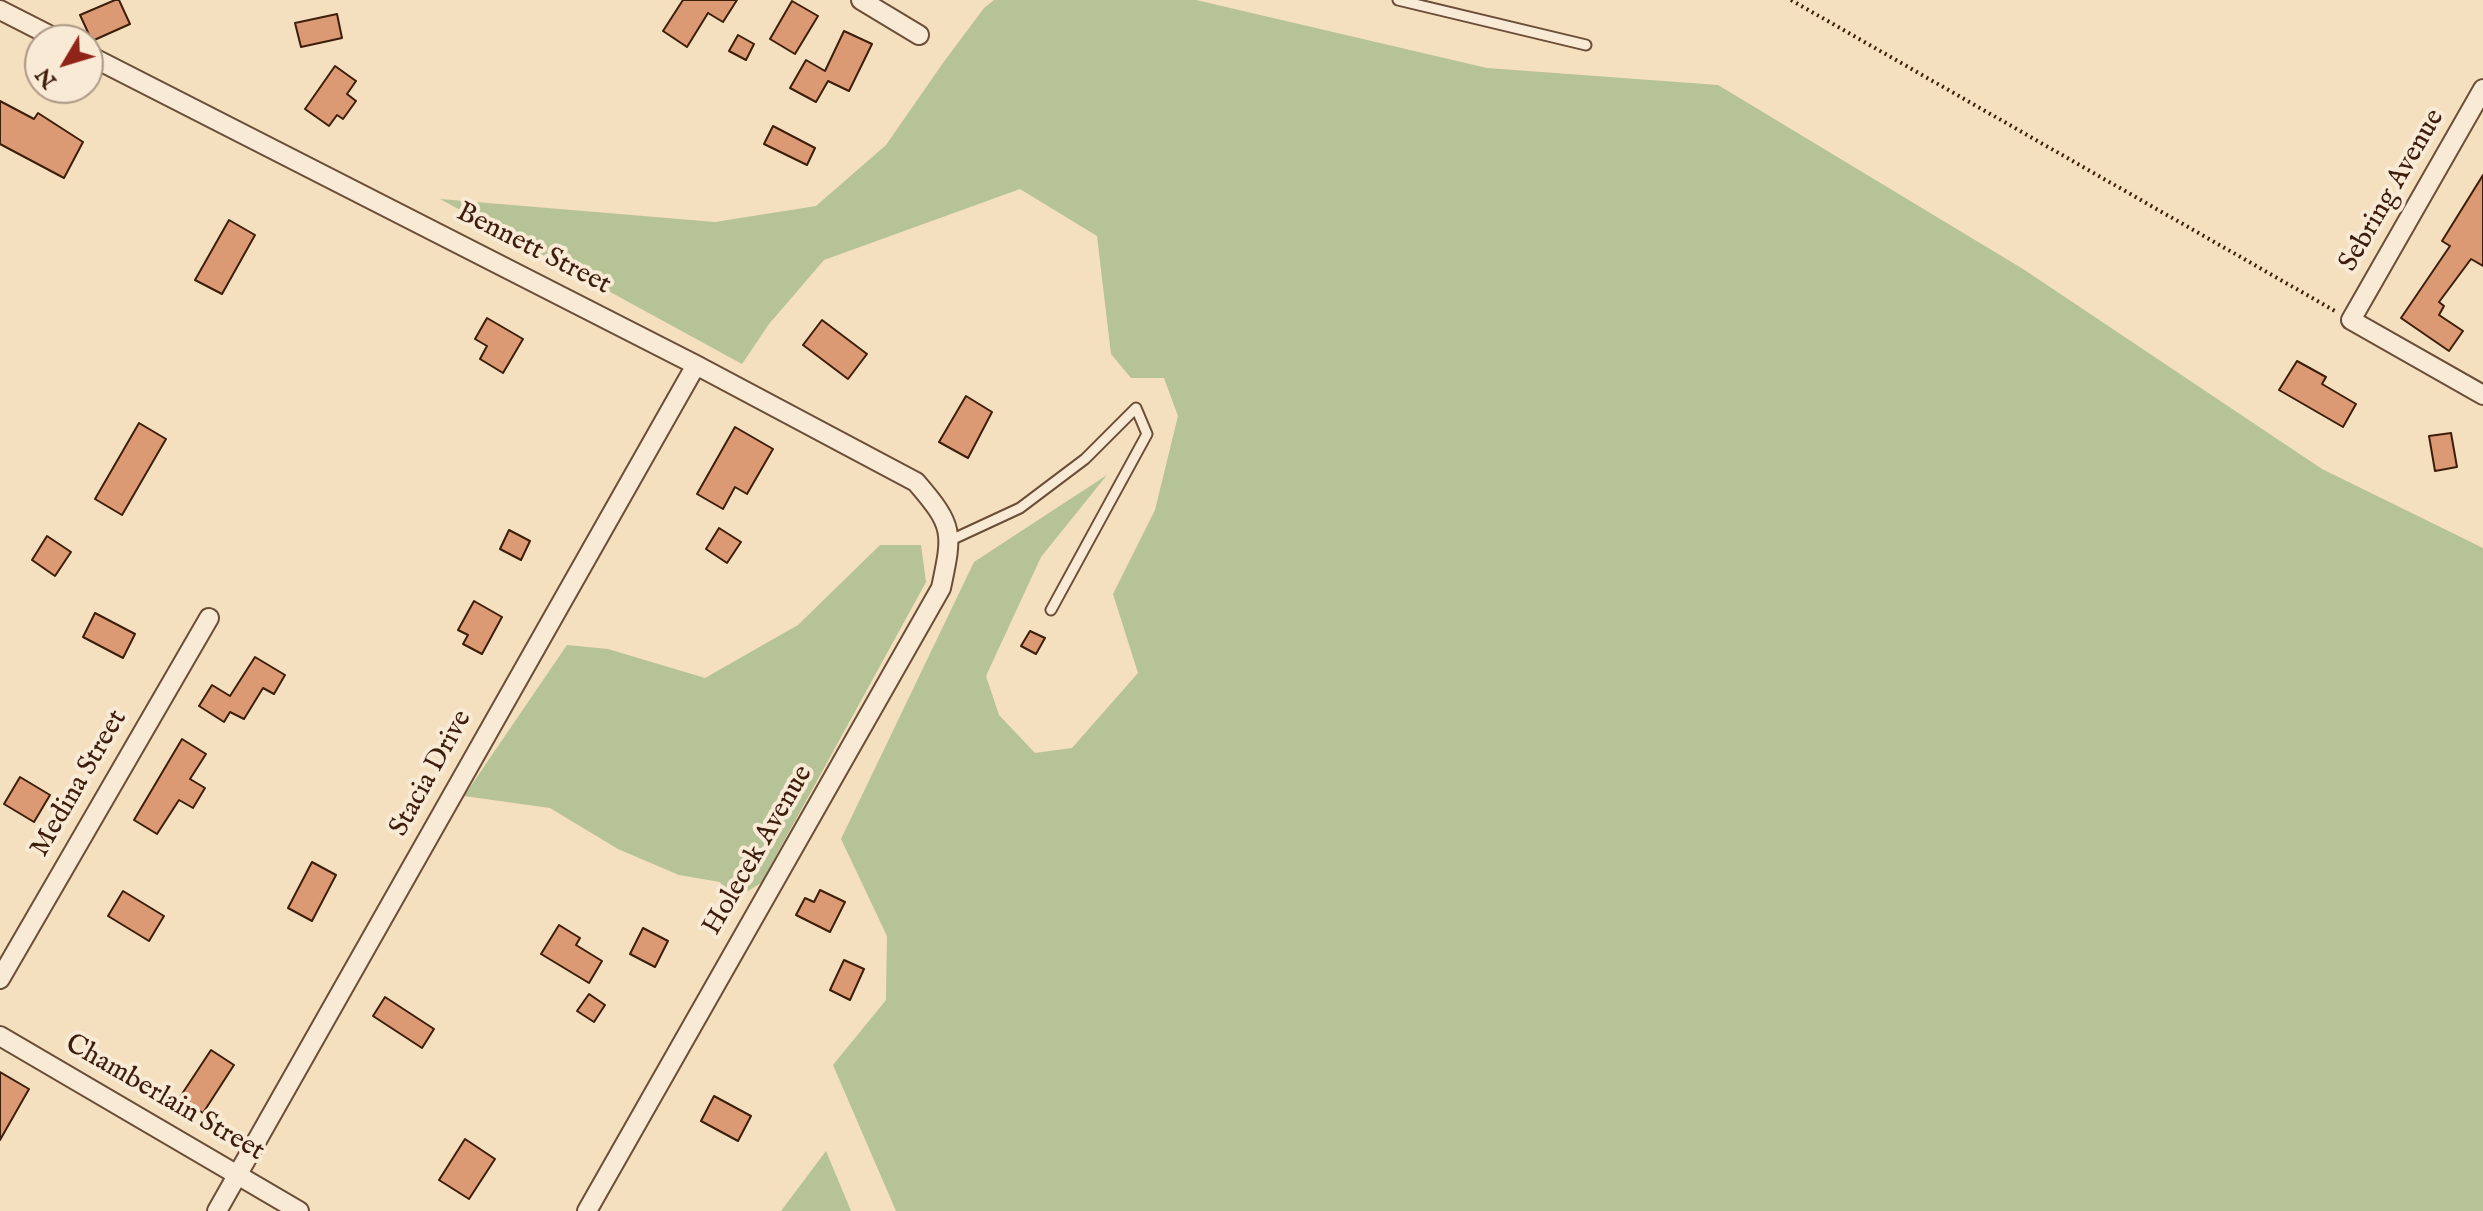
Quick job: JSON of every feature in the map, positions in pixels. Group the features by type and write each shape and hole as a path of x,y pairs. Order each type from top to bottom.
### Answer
{"street":[{"path":"861,0 919,35"},
{"path":"0,10 28,24"},
{"name":"Bennett Street","path":"104,63 696,365 916,482 941,512 951,540"},
{"name":"Sebring Avenue","path":"2351,320 2483,89"},
{"path":"2351,320 2483,395"},
{"name":"Stacia Drive","path":"217,1211 696,365"},
{"name":"Holecek Avenue","path":"587,1211 941,588 951,540"},
{"name":"Medina Street","path":"0,979 209,618"},
{"name":"Chamberlain Street","path":"0,1036 299,1211"}],"lane":[{"path":"1398,0 1586,45"},
{"path":"951,540 1020,508 1085,459 1136,408 1147,434 1051,610"}],"path":[{"path":"1791,0 2351,320"}],"green space":[{"path":"994,0 1196,0 1487,68 1718,85 2023,269 2322,469 2483,548 2483,1211 896,1211 833,1065 886,1000 887,936 841,839 974,562 1107,475 1041,557 986,676 999,715 1035,753 1072,748 1138,673 1113,594 1155,510 1178,416 1164,378 1131,378 1111,354 1097,236 1020,189 824,260 769,324 742,364 440,199 715,222 816,206 886,145 943,63 984,8"},
{"path":"880,545 921,545 926,582 761,883 733,900 720,882 679,875 618,849 550,808 464,796 567,645 608,649 705,678 798,625"},
{"path":"826,1151 851,1211 781,1211"}],"building":[{"path":"119,0 130,24 104,36 104,24 84,24 80,15"},
{"path":"683,0 737,0 723,22 708,13 687,47 663,31"},
{"path":"792,1 818,16 795,54 770,39"},
{"path":"337,14 342,38 301,47 295,23"},
{"path":"844,31 872,44 849,91 828,81 816,102 790,88 806,60 825,71"},
{"path":"738,35 754,44 746,60 729,51"},
{"path":"335,66 356,81 347,94 356,101 343,119 337,115 329,126 305,109"},
{"path":"0,101 34,119 38,113 83,142 64,178 0,144"},
{"path":"773,126 815,148 807,165 764,144"},
{"path":"2483,175 2483,266 2471,259 2439,302 2444,306 2439,315 2463,331 2449,351 2401,318 2450,246 2442,241"},
{"path":"229,220 255,235 222,294 195,280"},
{"path":"487,318 523,339 503,373 480,359 487,346 475,339"},
{"path":"822,320 867,354 848,379 803,345"},
{"path":"2297,361 2326,377 2322,384 2356,404 2343,427 2279,390"},
{"path":"966,396 992,412 968,458 939,442"},
{"path":"139,423 166,439 122,515 95,499"},
{"path":"735,427 773,449 747,494 735,487 723,509 697,494"},
{"path":"2451,433 2457,467 2435,471 2429,436"},
{"path":"719,528 741,542 727,563 706,549"},
{"path":"509,530 530,541 521,560 500,549"},
{"path":"47,536 71,552 55,576 32,560"},
{"path":"474,601 502,617 482,654 463,644 468,635 458,630"},
{"path":"95,613 135,634 123,658 83,637"},
{"path":"1030,631 1045,638 1036,654 1021,646"},
{"path":"255,657 285,675 274,694 263,688 244,719 230,712 224,722 199,706 212,685 230,696"},
{"path":"182,739 206,754 190,779 205,788 193,808 179,800 157,834 134,820"},
{"path":"20,777 50,795 34,822 4,804"},
{"path":"312,862 336,875 312,921 288,908"},
{"path":"820,890 845,902 830,932 796,915 805,898 814,902"},
{"path":"123,891 164,916 149,941 108,916"},
{"path":"559,925 580,938 576,945 602,961 589,983 541,954"},
{"path":"643,928 668,941 655,967 630,954"},
{"path":"844,960 864,969 850,1000 830,990"},
{"path":"589,994 605,1005 594,1022 577,1011"},
{"path":"385,997 434,1029 422,1048 373,1016"},
{"path":"211,1050 234,1065 203,1113 180,1097"},
{"path":"0,1072 29,1089 0,1140"},
{"path":"714,1096 751,1116 738,1141 701,1121"},
{"path":"465,1139 495,1159 469,1199 439,1180"}]}
